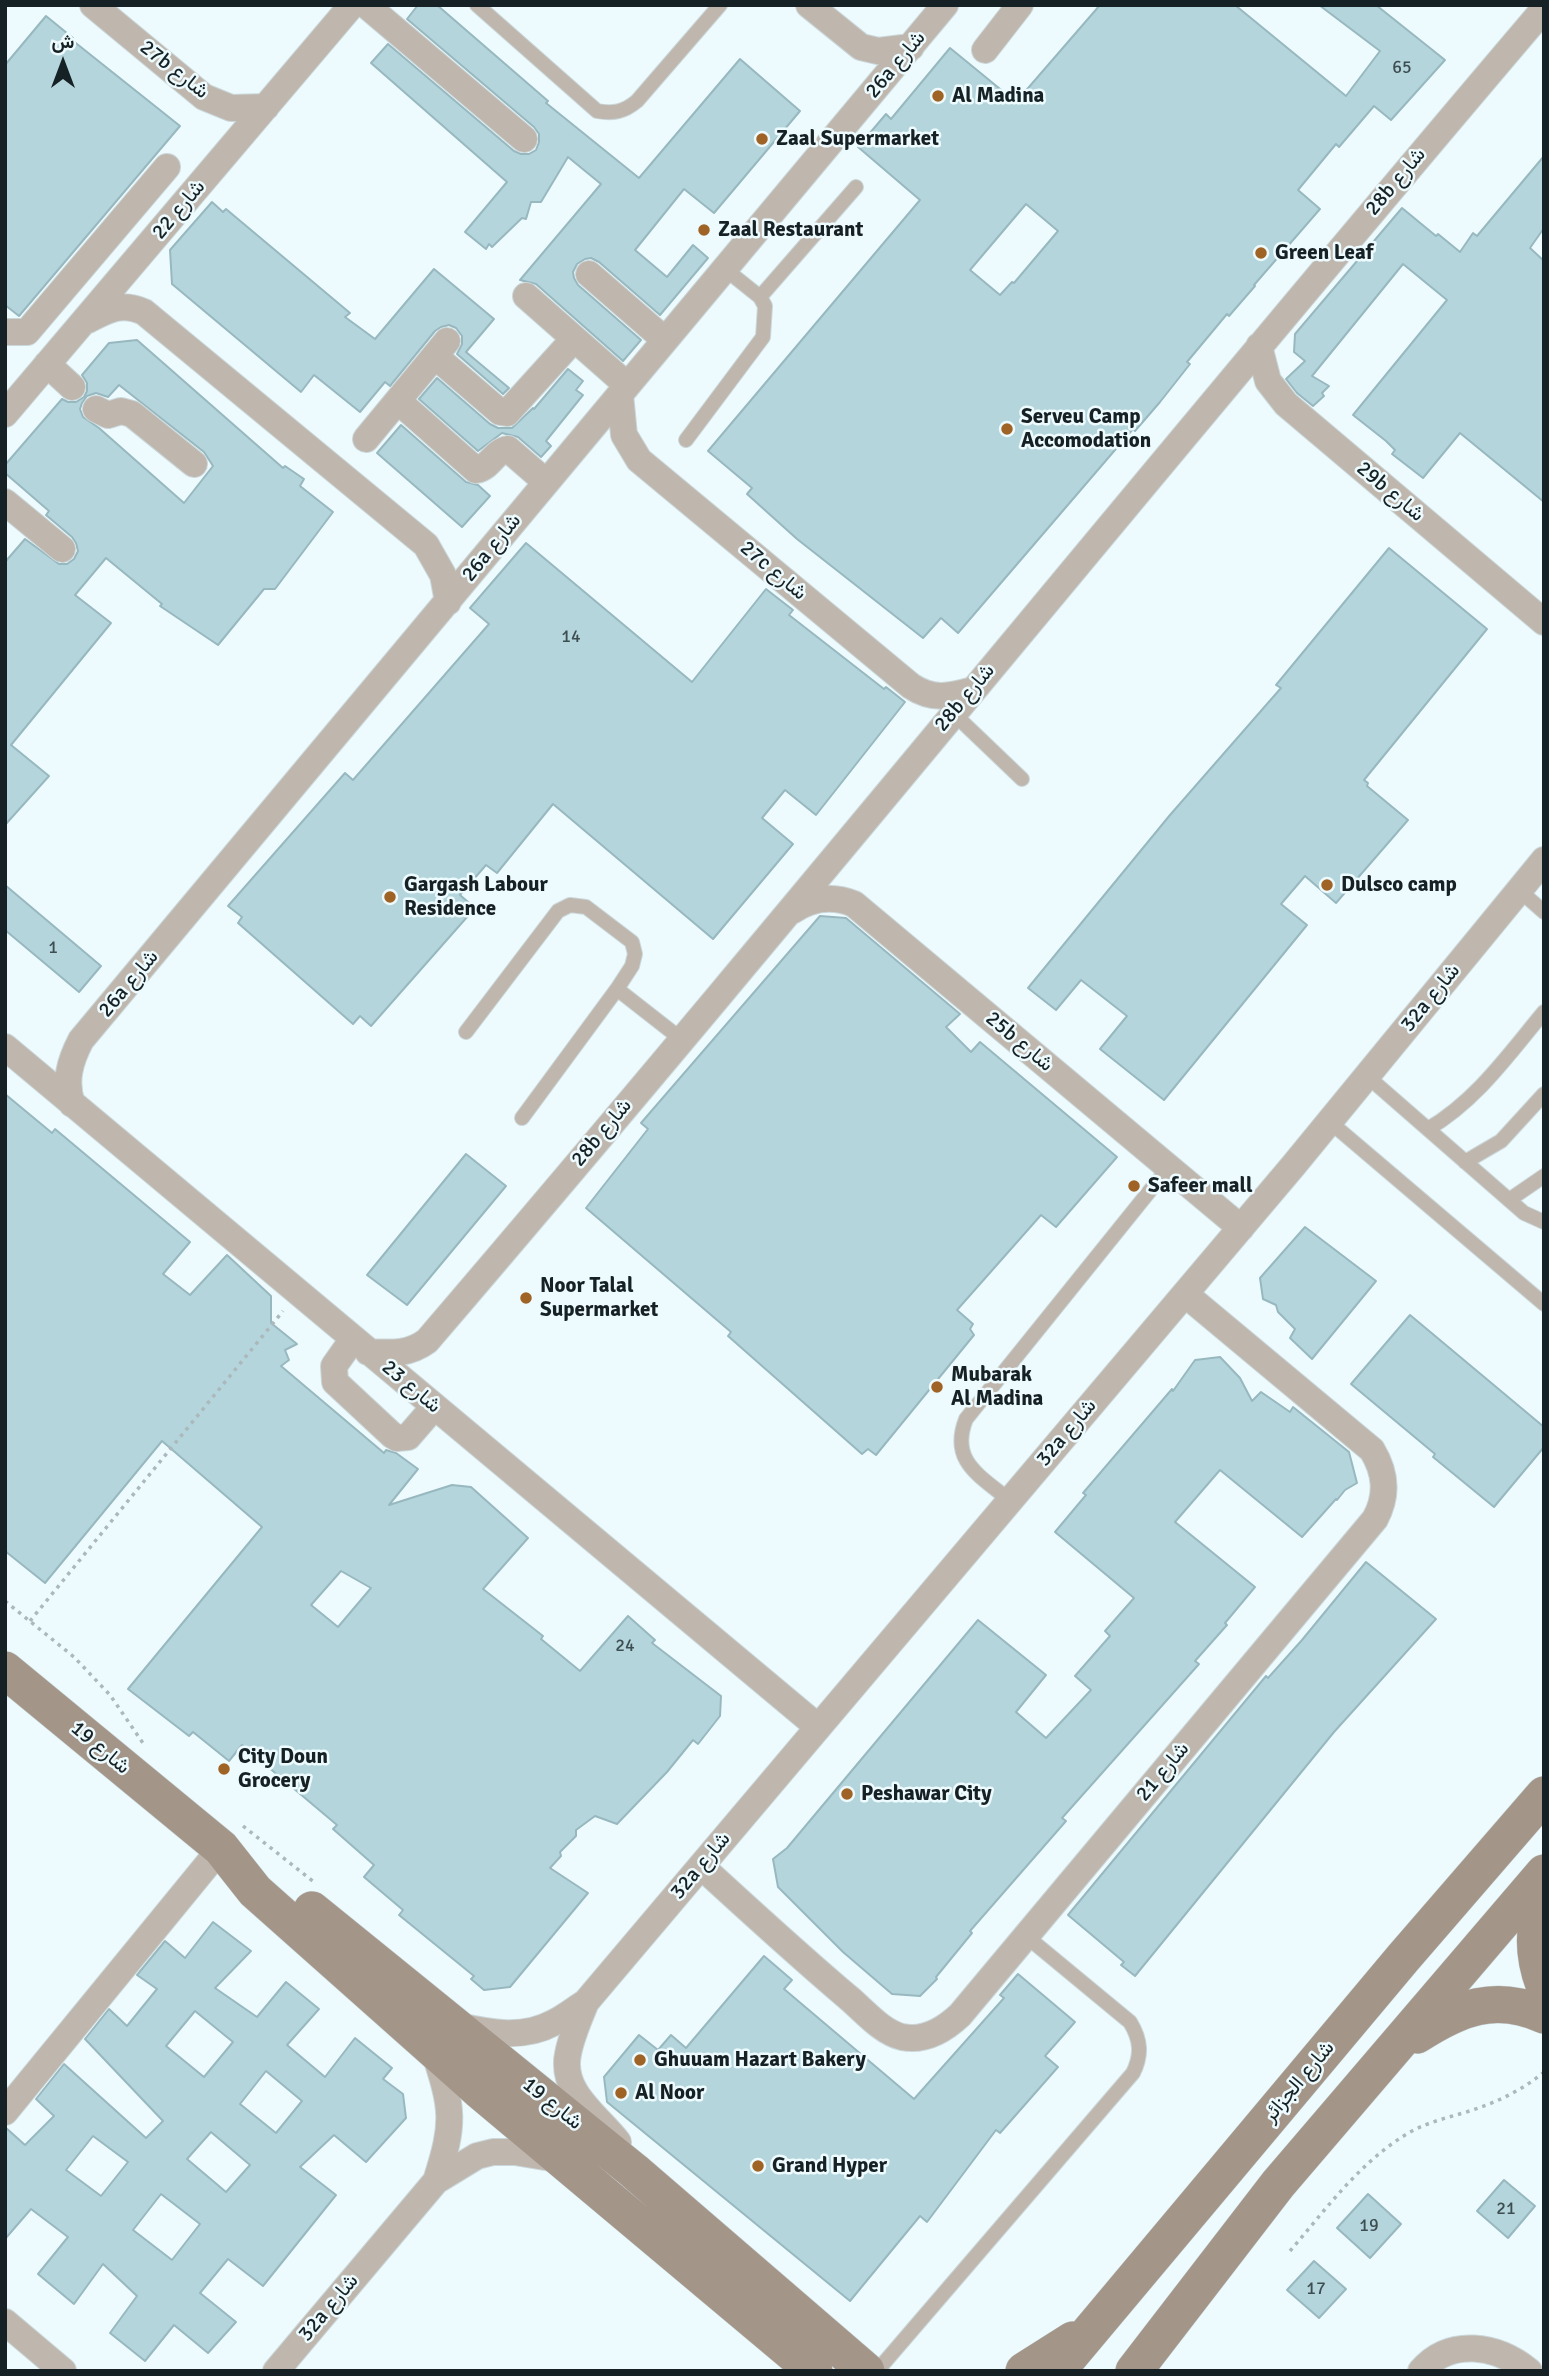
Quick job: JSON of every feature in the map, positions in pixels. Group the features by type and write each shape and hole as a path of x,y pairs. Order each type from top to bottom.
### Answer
{"street":[{"name":"27b شارع","path":"93,5 204,97 231,108 266,107"},
{"name":"شارع 22","path":"5,414 14,385 47,364 352,5"},
{"path":"366,5 524,139"},
{"path":"809,5 861,47 878,51 911,47"},
{"name":"26a شارع","path":"72,1104 68,1093 69,1067 81,1040 945,5"},
{"path":"985,50 1020,5"},
{"name":"28b شارع","path":"361,1345 403,1352 427,1341 1544,9"},
{"path":"5,332 27,332 167,167"},
{"path":"589,274 665,340"},
{"path":"526,296 574,339 624,390"},
{"path":"84,322 113,306 128,306 144,312 426,545 443,575 448,602"},
{"path":"366,439 441,349 500,412 507,413 574,339"},
{"name":"29b شارع","path":"1259,346 1268,381 1286,404 1544,622"},
{"path":"47,364 72,387"},
{"name":"27c شارع","path":"624,390 624,435 639,460 911,685 937,697 948,698 972,690"},
{"path":"398,401 476,470 485,467 500,452 508,449 546,482"},
{"path":"96,409 108,415 121,411 132,414 194,464"},
{"path":"5,502 62,549"},
{"name":"32a شارع","path":"436,2181 448,2141 450,2108 445,2037 528,2031 551,2025 586,2002 1330,1122 1544,860"},
{"name":"25b شارع","path":"785,916 807,902 820,899 834,898 854,904 1241,1228"},
{"name":"شارع 23","path":"5,1047 818,1727"},
{"name":"شارع 21","path":"701,1866 802,1959 884,2028 901,2036 923,2037 951,2024 1026,1936 1375,1519 1383,1498 1383,1474 1372,1450 1185,1294"},
{"path":"361,1345 334,1366 335,1382 339,1389 392,1435 404,1438 412,1434 434,1407"},
{"name":"شارع 19","path":"5,1670 227,1841 234,1867 255,1891 445,2037 634,2171 866,2371"},
{"name":"شارع الجزائر","path":"1057,2371 1402,1958 1544,1795"},
{"path":"5,2112 227,1841"},
{"path":"1134,2371 1278,2184 1544,1872"},
{"path":"1544,1899 1536,1924 1535,1942 1538,1971 1544,1985"},
{"name":"32a شارع","path":"586,2002 567,2058 568,2074 576,2094 623,2148 634,2171"},
{"path":"1390,2053 1442,2019 1474,2007 1511,2005 1529,2008 1544,2015"},
{"name":"شارع 19","path":"445,2037 564,2160 814,2371"},
{"name":"32a شارع","path":"276,2371 436,2181 477,2156 493,2151 564,2160"},
{"path":"5,2322 63,2371"},
{"path":"1024,2371 1092,2328"},
{"path":"1421,2371 1430,2360 1443,2353 1469,2348 1498,2352 1529,2371"}],"lane":[{"path":"477,5 597,111 606,113 625,110 637,101 720,5"},
{"path":"760,297 856,187"},
{"path":"686,440 763,337 765,306 760,297 725,269"},
{"path":"953,713 1023,779"},
{"path":"1519,890 1544,912"},
{"path":"466,1032 558,911 570,905 586,907 632,942 635,954 632,965 522,1118"},
{"path":"617,989 681,1039"},
{"path":"1428,1129 1448,1117 1476,1093 1544,1012"},
{"path":"1367,1076 1524,1213 1544,1222"},
{"path":"1465,1162 1501,1141 1544,1094"},
{"path":"1330,1122 1544,1304"},
{"path":"1010,1501 967,1464 961,1450 960,1434 966,1419 1169,1167"},
{"path":"1509,1200 1544,1176"},
{"path":"877,2371 1133,2074 1138,2063 1138,2039 1129,2022 1026,1936"}],"path":[{"path":"30,1621 298,1293"},
{"path":"5,1601 74,1657 110,1695 146,1748"},
{"path":"227,1841 321,1888"},
{"path":"1290,2250 1365,2165 1386,2147 1415,2129 1507,2096 1529,2084 1544,2071"}],"building":[{"path":"418,5 437,5 548,101 546,103 639,178 740,59 800,111 714,213 684,189 635,250 667,277 693,245 708,258 660,315 599,262 591,258 577,264 573,272 578,285 641,340 623,361 536,284 520,280 601,184 568,157 541,202 531,202 526,219 522,218 492,247 489,244 486,249 465,232 507,182 371,63 388,44 514,151 521,154 536,150 539,134 407,19"},
{"path":"1100,5 1235,5 1346,96 1380,51 1319,5 1376,5 1445,60 1391,120 1374,106 1339,147 1336,144 1298,190 1320,209 1187,362 1190,364 1160,402 1135,431 1133,429 958,633 941,618 923,638 797,539 747,494 752,488 708,451 920,200 858,147 886,114 891,119 950,48 1016,102","holes":["1026,204 1058,231 1014,283 1000,295 970,270"]},
{"path":"46,16 180,126 19,316 5,305 5,65"},
{"path":"1544,156 1544,228 1530,248 1544,261 1544,502 1460,433 1423,478 1392,454 1395,450 1386,441 1353,415 1447,300 1403,264 1312,376 1329,386 1322,393 1324,396 1313,406 1297,393 1286,379 1305,361 1294,352 1295,334 1402,208 1460,252 1473,233 1477,236"},
{"path":"212,202 223,212 226,209 350,313 345,317 375,339 434,269 494,319 466,352 509,388 503,394 457,354 462,344 462,336 456,328 449,325 435,331 390,386 385,382 360,412 314,375 301,392 172,284 170,250"},
{"path":"137,340 283,468 285,466 304,479 300,486 333,512 275,589 264,589 218,645 160,606 162,604 106,558 75,595 111,623 11,745 49,776 5,825 5,562 25,539 59,564 67,564 74,559 78,551 72,537 46,515 49,511 5,473 5,465 62,399 76,402 84,397 87,383 82,375 109,343","holes":["119,385 204,452 213,466 184,503 83,417 80,409 82,403 87,396 96,393 108,397"]},
{"path":"568,369 583,381 576,390 583,395 546,441 551,446 541,457 518,437 502,433 478,451 419,399 437,378 490,424 498,428 512,428 534,409"},
{"path":"401,425 466,482 478,485 490,496 462,527 377,453"},
{"path":"526,543 692,682 766,589 793,610 789,615 884,689 886,687 905,702 816,815 785,790 762,818 793,844 713,939 553,804 497,873 486,865 460,895 475,908 371,1026 360,1016 353,1024 238,923 242,917 228,906 345,773 353,780 489,624 470,608"},
{"path":"1389,548 1487,629 1364,780 1368,783 1367,786 1408,820 1336,903 1305,876 1281,904 1307,925 1164,1100 1100,1049 1127,1016 1081,980 1056,1010 1028,988 1170,815 1281,688 1276,685"},
{"path":"5,885 101,966 79,992 5,930"},
{"path":"820,916 846,918 960,1014 946,1027 971,1052 980,1042 1117,1157 1056,1227 1041,1215 957,1310 973,1324 970,1329 974,1335 876,1455 868,1449 862,1454 728,1336 731,1332 586,1208 648,1129 641,1123"},
{"path":"5,1094 52,1133 55,1129 190,1242 163,1274 190,1295 227,1255 271,1296 271,1323 297,1344 285,1350 289,1360 281,1366 384,1453 386,1450 396,1453 418,1469 389,1505 452,1485 471,1487 528,1538 483,1589 543,1636 541,1639 580,1671 628,1616 655,1640 652,1643 721,1696 720,1716 698,1744 693,1740 667,1772 617,1824 595,1816 576,1830 576,1836 560,1852 561,1856 550,1868 588,1893 510,1987 484,1990 471,1979 474,1976 399,1915 403,1910 364,1877 374,1865 333,1829 337,1825 242,1745 229,1761 193,1732 189,1736 128,1689 262,1527 162,1441 45,1583 5,1551","holes":["341,1571 371,1588 338,1627 311,1605"]},
{"path":"466,1154 506,1186 407,1305 367,1275"},
{"path":"1305,1227 1376,1281 1312,1359 1290,1338 1295,1329 1278,1312 1276,1305 1263,1299 1260,1278"},
{"path":"1410,1315 1544,1427 1544,1447 1494,1507 1351,1384"},
{"path":"1220,1357 1240,1378 1252,1401 1261,1392 1290,1412 1293,1407 1349,1452 1357,1483 1345,1490 1302,1537 1220,1470 1175,1522 1255,1587 1225,1623 1227,1625 1195,1661 1199,1664 1062,1818 1066,1821 970,1931 972,1933 937,1979 920,1996 892,1994 843,1952 778,1887 773,1859 787,1848 978,1620 1046,1675 1016,1712 1046,1738 1091,1690 1075,1676 1110,1636 1105,1631 1134,1598 1055,1532 1086,1495 1083,1493 1172,1389 1173,1391 1195,1360"},
{"path":"1366,1562 1436,1619 1334,1732 1135,1976 1121,1965 1124,1962 1068,1915 1266,1676 1268,1678 1302,1640"},
{"path":"213,1922 251,1951 215,1988 257,2017 286,1982 319,2009 287,2045 325,2077 355,2038 392,2068 383,2079 403,2094 406,2118 366,2162 334,2135 300,2167 336,2195 263,2286 228,2259 200,2293 236,2322 208,2353 174,2325 145,2361 110,2333 137,2296 103,2264 74,2304 38,2274 68,2237 31,2209 5,2239 5,2127 25,2145 54,2116 36,2099 64,2064 146,2138 163,2121 85,2039 109,2009 127,2026 157,1989 137,1975 165,1941 185,1958","holes":["195,2011 233,2042 204,2077 166,2046","266,2071 302,2101 276,2133 240,2104","211,2132 250,2165 226,2192 187,2159","93,2136 128,2162 101,2196 66,2170","161,2194 200,2224 172,2260 133,2230"]},
{"path":"764,1956 792,1980 784,1989 914,2099 1004,1998 1000,1995 1018,1974 1075,2022 1045,2056 1058,2067 1000,2133 996,2130 927,2222 920,2216 850,2301 607,2102 604,2077 639,2035 658,2050 671,2035 686,2048"},
{"path":"1504,2180 1535,2206 1508,2238 1477,2211"},
{"path":"1368,2194 1401,2224 1370,2258 1337,2228"},
{"path":"1314,2261 1346,2289 1319,2318 1287,2290"}],"place":[{"name":"Al Madina","path":"938,96"},
{"name":"Zaal Supermarket","path":"762,139"},
{"name":"Zaal Restaurant","path":"704,230"},
{"name":"Green Leaf","path":"1261,253"},
{"name":"Serveu Camp Accomodation","path":"1007,429"},
{"name":"Dulsco camp","path":"1327,885"},
{"name":"Gargash Labour Residence","path":"390,897"},
{"name":"Safeer mall","path":"1134,1186"},
{"name":"Noor Talal Supermarket","path":"526,1298"},
{"name":"Mubarak Al Madina","path":"937,1387"},
{"name":"City Doun Grocery","path":"224,1769"},
{"name":"Peshawar City","path":"847,1794"},
{"name":"Ghuuam Hazart Bakery","path":"640,2060"},
{"name":"Al Noor","path":"621,2093"},
{"name":"Grand Hyper","path":"758,2166"}]}
